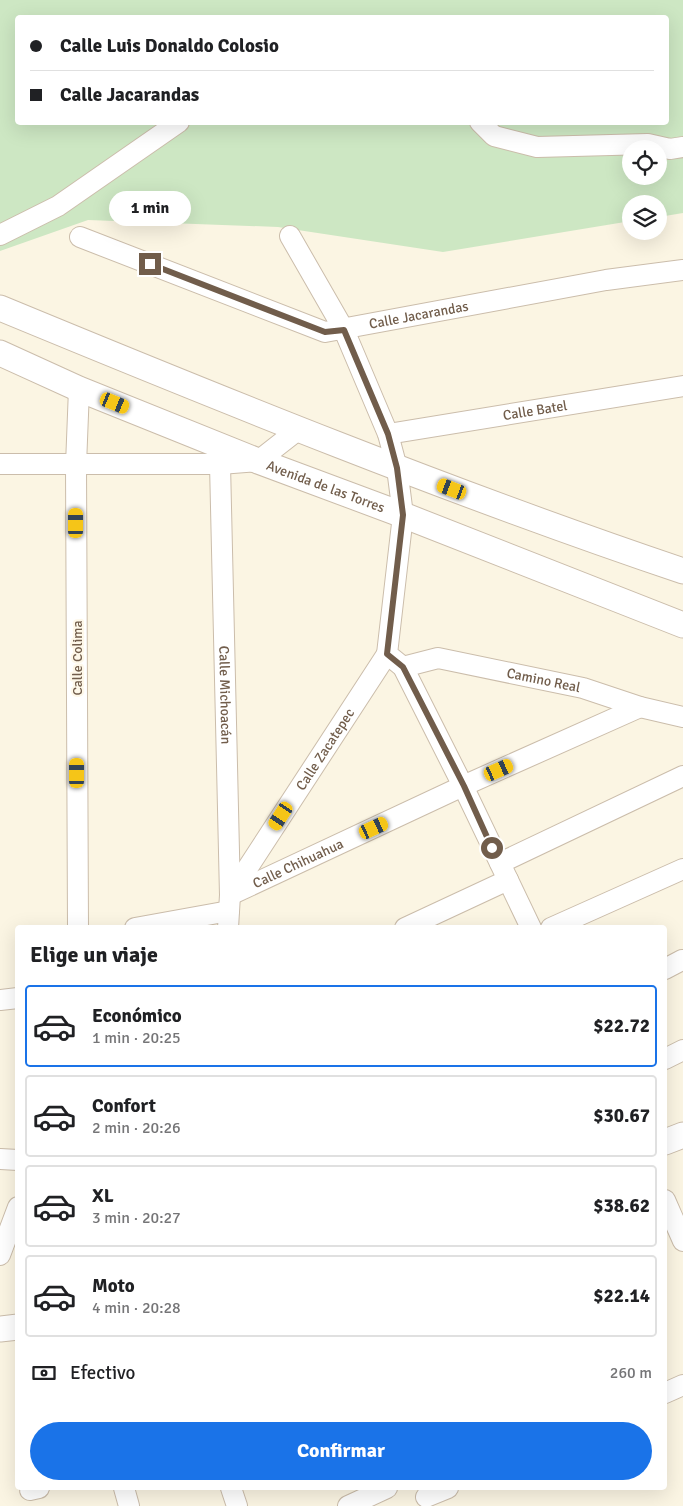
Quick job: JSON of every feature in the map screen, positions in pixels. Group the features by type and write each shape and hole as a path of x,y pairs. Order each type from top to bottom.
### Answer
{"street":[{"path":"0,235 58,206 175,125"},
{"path":"483,125 494,136 537,147 648,144 670,149 683,147"},
{"path":"290,236 344,330 388,434 397,468 403,515 387,654 403,667 464,786 530,925"},
{"name":"Calle Jacarandas","path":"80,237 325,332 606,280 683,270"},
{"path":"0,308 397,468 563,530 683,570"},
{"name":"Avenida de las Torres","path":"0,353 79,388 258,461 403,515 683,625"},
{"name":"Calle Batel","path":"388,434 683,386"},
{"name":"Calle Colima","path":"78,925 76,465 79,388"},
{"path":"0,464 220,464 258,461 299,429"},
{"name":"Calle Michoacán","path":"220,464 229,911"},
{"name":"Calle Zacatepec","path":"229,911 387,654"},
{"name":"Camino Real","path":"403,667 438,658 583,688 640,707 683,717"},
{"name":"Calle Chihuahua","path":"152,925 229,911 464,786 640,707"},
{"path":"410,925 504,872 683,776"},
{"path":"558,925 683,869"},
{"path":"0,1000 15,998"},
{"path":"667,1058 683,1050"},
{"path":"667,1141 683,1135"},
{"path":"0,1159 15,1160"},
{"path":"667,1205 683,1241"},
{"path":"0,1255 15,1215"},
{"path":"0,1329 15,1327"},
{"path":"667,1392 683,1385"},
{"path":"125,1490 129,1506"},
{"path":"232,1490 237,1506"},
{"path":"348,1506 384,1490"},
{"path":"426,1497 443,1490"}],"green space":[{"path":"0,0 683,0 683,213 667,216 667,195 622,195 622,222 443,252 278,227 88,220 0,251"}],"route":[{"path":"150,264 325,332 344,330 388,434 397,468 403,515 387,654 403,667 464,786 492,848"}]}
